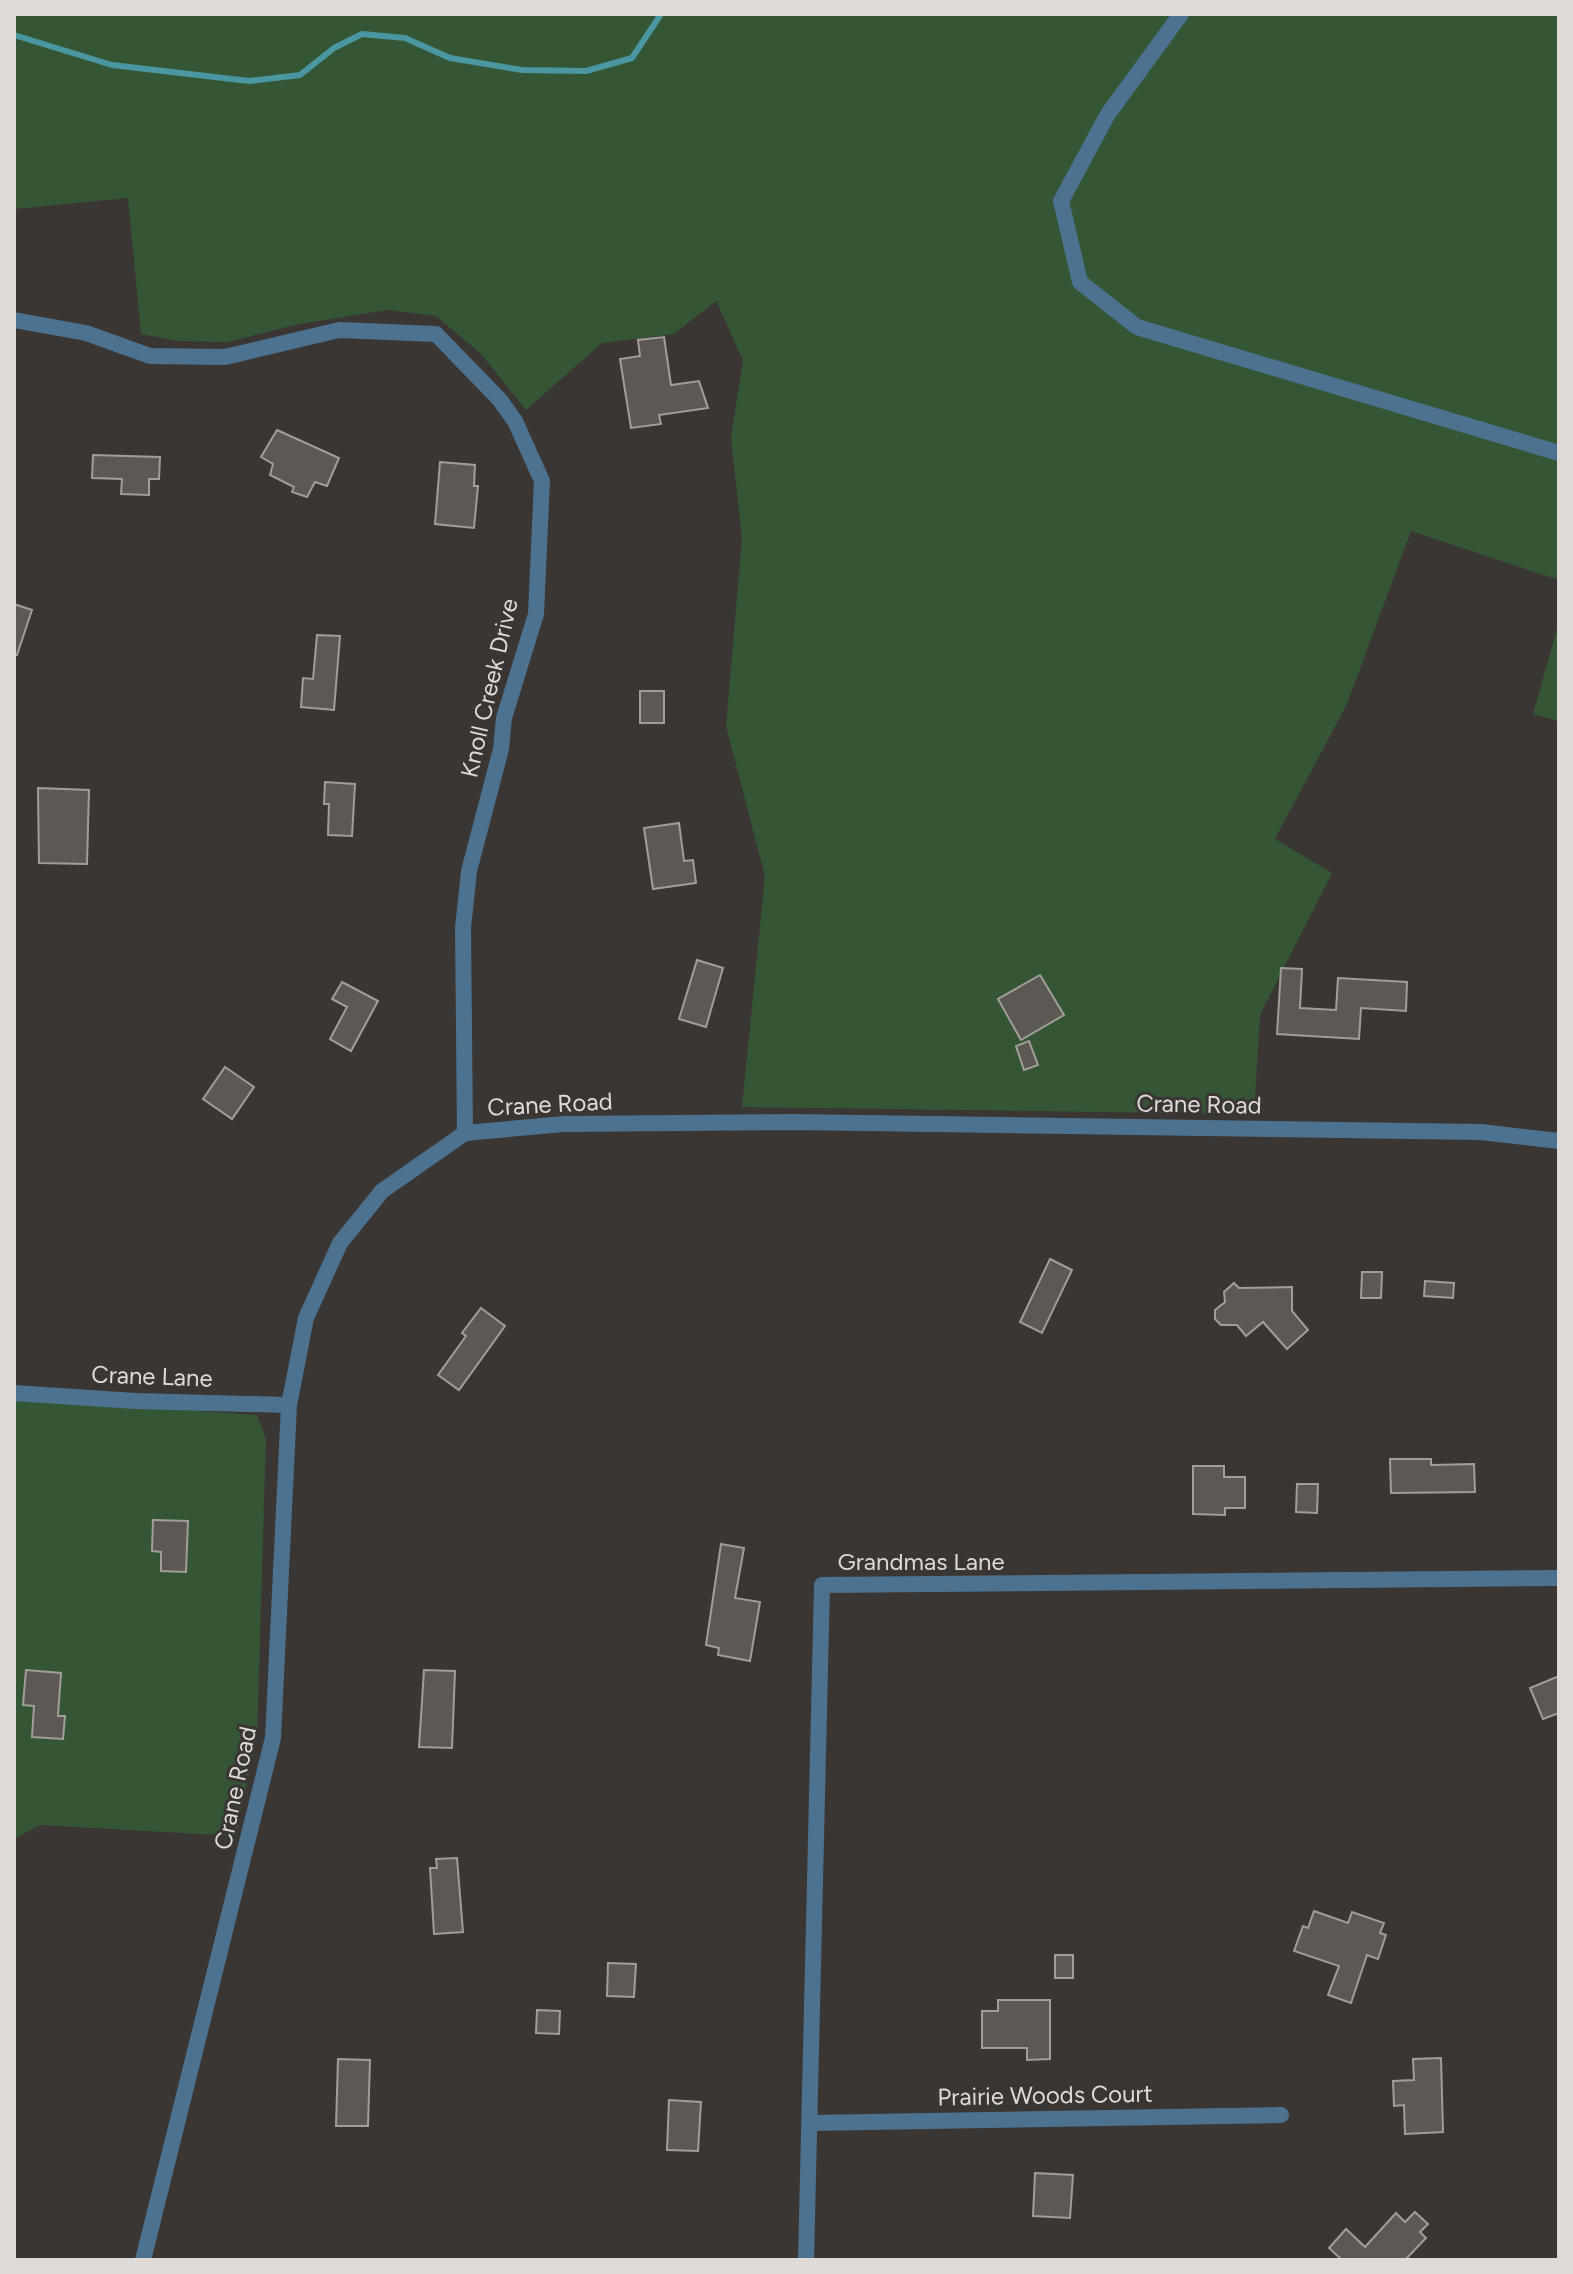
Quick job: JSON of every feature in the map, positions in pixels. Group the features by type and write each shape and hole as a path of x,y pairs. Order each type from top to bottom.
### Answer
{"street":[{"path":"1181,14 1108,114 1061,201 1080,282 1137,327 1559,453"},
{"name":"Knoll Creek Drive","path":"14,320 86,333 150,356 225,357 339,330 436,334 500,400 515,421 542,481 536,614 504,718 501,749 469,871 463,928 465,1133"},
{"name":"Crane Road","path":"143,2260 273,1738 289,1405 306,1318 340,1243 382,1191 465,1133 564,1124 793,1122 1481,1132 1559,1141"},
{"name":"Crane Lane","path":"14,1393 136,1401 289,1405"},
{"name":"Grandmas Lane","path":"811,2123 822,1585 1559,1578"},
{"name":"Prairie Woods Court","path":"811,2123 1281,2115"},
{"path":"806,2260 811,2123"}],"green space":[{"path":"14,14 1559,14 1559,580 1411,531 1347,704 1275,839 1332,873 1260,1015 1254,1114 742,1107 765,876 726,726 742,539 731,438 743,360 716,301 674,334 602,343 526,410 481,354 436,316 387,310 294,325 228,342 177,341 141,334 128,198 14,209"},
{"path":"1559,622 1559,721 1533,714"},
{"path":"14,1398 257,1415 266,1439 257,1736 236,1836 40,1825 14,1839"}],"building":[{"path":"664,337 671,385 699,381 708,408 659,415 661,424 631,428 620,359 640,356 638,340"},
{"path":"277,430 339,458 327,486 315,482 307,497 292,492 294,487 270,475 273,464 261,457"},
{"path":"93,455 160,457 159,479 149,479 149,495 121,494 122,479 92,478"},
{"path":"440,462 475,465 474,486 478,486 474,528 435,524"},
{"path":"14,604 32,610 17,655 14,654"},
{"path":"317,635 340,636 334,710 301,707 303,678 313,679"},
{"path":"640,691 664,691 664,723 640,723"},
{"path":"325,782 355,784 352,836 328,835 329,804 324,804"},
{"path":"38,788 89,790 87,864 39,863"},
{"path":"679,823 684,861 693,860 696,883 653,889 644,828"},
{"path":"697,960 723,968 706,1027 679,1019"},
{"path":"1281,968 1302,969 1300,1008 1336,1010 1338,978 1407,982 1406,1011 1361,1008 1359,1039 1277,1034"},
{"path":"1040,975 1064,1015 1021,1040 998,999"},
{"path":"342,982 378,1001 351,1051 330,1039 347,1007 332,999"},
{"path":"1029,1041 1038,1065 1024,1070 1016,1046"},
{"path":"225,1067 254,1087 232,1119 203,1099"},
{"path":"1050,1259 1072,1270 1042,1333 1020,1322"},
{"path":"1362,1272 1382,1272 1381,1298 1361,1298"},
{"path":"1425,1281 1454,1283 1453,1298 1424,1296"},
{"path":"1234,1283 1239,1288 1292,1287 1292,1311 1308,1330 1287,1349 1263,1322 1246,1336 1237,1325 1221,1325 1215,1319 1215,1310 1225,1302 1224,1292"},
{"path":"481,1308 505,1326 459,1390 438,1375 466,1336 462,1333"},
{"path":"1390,1459 1431,1459 1431,1465 1474,1464 1475,1492 1391,1493"},
{"path":"1193,1466 1224,1466 1224,1477 1245,1477 1245,1508 1225,1508 1225,1515 1193,1514"},
{"path":"1297,1484 1318,1484 1317,1513 1296,1512"},
{"path":"153,1520 188,1521 186,1572 161,1571 161,1552 152,1551"},
{"path":"721,1544 744,1548 735,1598 760,1602 750,1661 718,1655 719,1648 706,1645"},
{"path":"26,1670 61,1673 58,1716 65,1716 63,1739 32,1737 34,1706 23,1705"},
{"path":"424,1670 455,1671 452,1748 419,1747"},
{"path":"1559,1676 1559,1713 1543,1719 1530,1688"},
{"path":"457,1858 463,1932 434,1934 430,1868 437,1868 436,1859"},
{"path":"1314,1911 1348,1923 1352,1912 1384,1923 1380,1933 1386,1935 1378,1959 1367,1955 1351,2003 1328,1995 1339,1966 1294,1951 1303,1926 1308,1928"},
{"path":"1055,1955 1073,1955 1073,1978 1055,1978"},
{"path":"608,1963 636,1964 634,1997 607,1996"},
{"path":"998,2000 1050,2000 1050,2059 1027,2060 1027,2048 982,2048 982,2011 998,2011"},
{"path":"537,2010 560,2011 559,2034 536,2033"},
{"path":"1441,2058 1443,2132 1405,2134 1404,2105 1394,2106 1393,2081 1414,2080 1413,2059"},
{"path":"338,2059 370,2060 368,2126 336,2126"},
{"path":"669,2100 701,2102 698,2151 667,2150"},
{"path":"1035,2173 1073,2175 1070,2218 1033,2216"},
{"path":"1415,2212 1428,2224 1420,2232 1426,2238 1405,2260 1342,2260 1329,2248 1346,2229 1365,2247 1396,2213 1405,2222"}],"waterway":[{"path":"14,35 112,65 249,81 300,75 334,48 362,34 405,38 450,58 522,70 586,71 632,58 661,14"}]}
